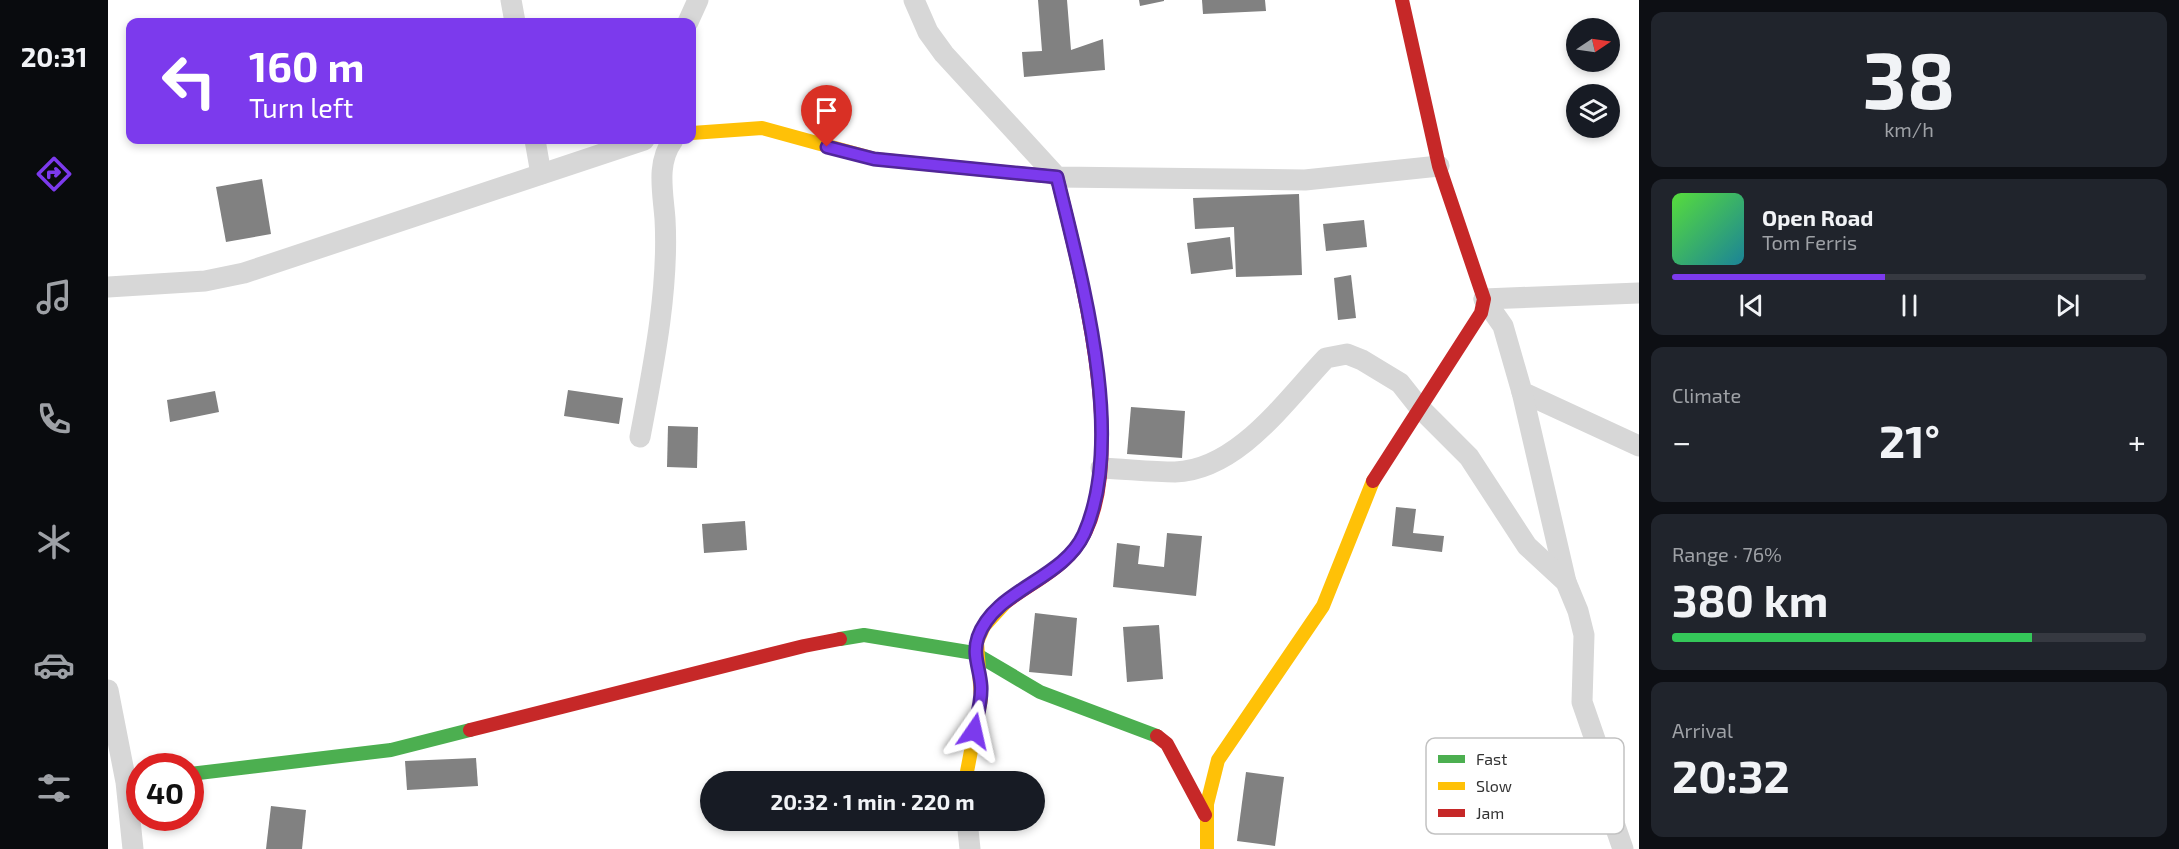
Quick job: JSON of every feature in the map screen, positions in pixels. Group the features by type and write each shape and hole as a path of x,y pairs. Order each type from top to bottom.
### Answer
{"street":[{"path":"511,0 514,18"},
{"path":"690,18 698,0"},
{"path":"914,0 928,32 944,54 1057,177 1088,313 1101,414 1101,468 1083,536 1057,564 996,610 978,637 974,653 981,686 980,700 967,771"},
{"path":"1402,0 1439,166 1484,299 1503,326 1522,392 1566,582 1578,611 1584,635 1582,702 1594,738"},
{"path":"696,133 762,128 874,159 1057,177 1305,180 1439,166"},
{"path":"536,144 541,174"},
{"path":"108,287 205,281 244,273 632,144"},
{"path":"640,437 654,366 665,260 662,170 666,150 670,144"},
{"path":"1484,299 1639,293"},
{"path":"1207,849 1205,815 1212,775 1218,760 1323,606 1336,581 1372,482 1481,313 1484,299"},
{"path":"1101,468 1176,472 1209,465 1245,444 1326,358 1347,354 1393,377 1419,407 1469,457 1527,546 1566,582"},
{"path":"1522,392 1639,446"},
{"path":"204,772 392,750 841,637 864,635 974,653 1040,692 1155,734 1167,744 1205,815"},
{"path":"108,690 125,780 133,849"},
{"path":"968,831 970,849"},
{"path":"1618,834 1623,849"}],"building":[{"path":"1038,0 1067,0 1071,50 1103,39 1105,70 1024,77 1022,52 1042,51"},
{"path":"1139,0 1164,0 1164,1 1140,6"},
{"path":"1202,0 1265,0 1266,11 1203,14"},
{"path":"262,179 271,234 226,242 216,187"},
{"path":"1299,194 1302,275 1236,277 1234,227 1195,229 1193,198"},
{"path":"1364,220 1367,247 1326,251 1323,224"},
{"path":"1230,237 1233,269 1191,274 1187,243"},
{"path":"1351,275 1356,318 1338,320 1334,278"},
{"path":"568,390 623,398 619,424 564,416"},
{"path":"215,391 219,412 170,422 167,400"},
{"path":"1131,407 1185,411 1182,458 1127,454"},
{"path":"668,426 698,427 697,468 667,467"},
{"path":"1396,507 1416,509 1413,533 1444,536 1442,552 1392,546"},
{"path":"745,521 747,550 704,553 702,524"},
{"path":"1167,533 1202,536 1196,596 1113,587 1117,543 1140,546 1138,564 1164,567"},
{"path":"1035,613 1077,618 1072,676 1029,672"},
{"path":"1159,625 1163,679 1127,682 1123,627"},
{"path":"476,758 478,786 407,790 405,761"},
{"path":"1246,772 1284,777 1275,846 1237,841"},
{"path":"271,806 306,810 302,849 266,849"}],"traffic: fast":[{"path":"840,639 864,635 974,653 1040,692 1157,736"},
{"path":"204,772 391,750 470,730"}],"traffic: slow":[{"path":"696,133 762,128 875,159 1015,173"},
{"path":"1207,849 1207,804 1218,760 1323,606 1373,481"},
{"path":"967,771 981,699 977,642 984,626 1006,602"}],"traffic: jam":[{"path":"1373,481 1481,313 1484,299 1439,166 1402,0"},
{"path":"1006,602 1050,572 1074,550 1092,516 1100,472 1101,422 1097,368 1088,313 1057,177 1015,173"},
{"path":"470,730 804,646 840,639"},
{"path":"1157,736 1167,744 1205,815"}],"route":[{"path":"827,147 874,159 1057,177 1088,313 1101,414 1101,468 1091,513 1083,536 1072,551 1057,564 996,610 978,637 974,653 981,686 974,731"}]}
